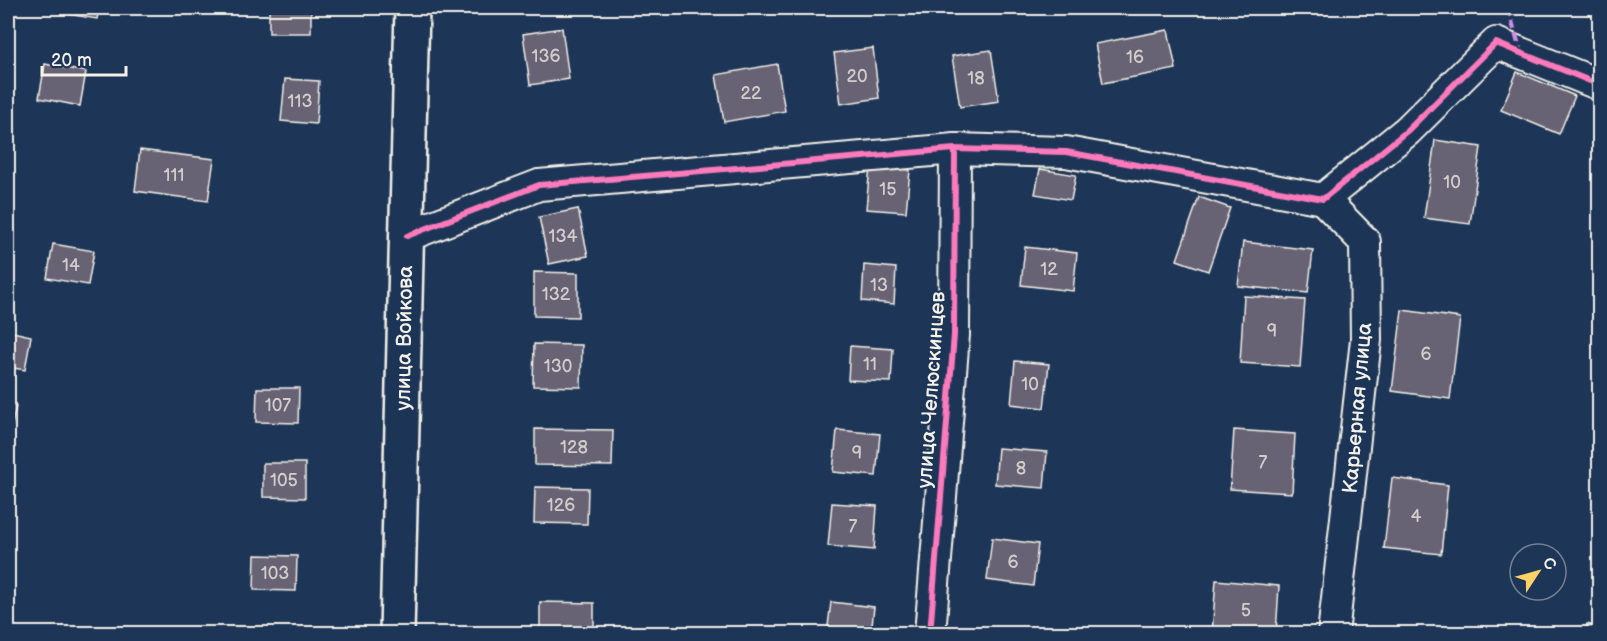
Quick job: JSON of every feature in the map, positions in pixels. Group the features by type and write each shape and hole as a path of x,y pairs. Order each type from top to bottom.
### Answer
{"main road":[{"name":"улица Войкова","path":"398,633 412,8"}],"street":[{"path":"407,236 538,185 955,149 1066,152 1323,199 1407,131 1496,43 1599,85"},
{"name":"улица Челюскинцев","path":"930,633 954,334 955,149"},
{"name":"Карьерная улица","path":"1323,199 1365,242 1366,340 1333,633"}],"building":[{"path":"56,8 99,8 97,19 55,12"},
{"path":"269,8 311,8 311,33 269,33"},
{"path":"562,28 569,79 530,85 523,34"},
{"path":"1168,30 1176,69 1103,83 1095,44"},
{"path":"873,48 879,98 841,104 834,53"},
{"path":"991,50 999,101 960,107 952,56"},
{"path":"45,64 86,72 80,106 39,98"},
{"path":"777,64 785,111 724,122 716,75"},
{"path":"1517,72 1575,96 1559,134 1501,110"},
{"path":"285,79 319,81 316,124 281,121"},
{"path":"1435,140 1481,147 1470,224 1424,218"},
{"path":"140,150 214,159 208,201 135,191"},
{"path":"870,166 910,170 906,212 866,209"},
{"path":"1040,169 1076,175 1071,200 1035,194"},
{"path":"1199,197 1230,208 1208,271 1177,260"},
{"path":"578,209 588,256 549,264 539,217"},
{"path":"1243,242 1313,250 1308,293 1238,286"},
{"path":"53,244 94,251 88,285 47,278"},
{"path":"1025,247 1077,253 1073,291 1021,285"},
{"path":"864,265 896,268 894,304 862,301"},
{"path":"534,272 578,273 578,317 534,316"},
{"path":"1244,296 1305,300 1300,367 1240,363"},
{"path":"1402,310 1460,318 1450,399 1392,391"},
{"path":"8,331 31,336 25,370 8,367"},
{"path":"534,344 582,345 581,387 533,386"},
{"path":"850,346 893,349 891,382 848,380"},
{"path":"1015,361 1049,364 1044,408 1011,404"},
{"path":"257,388 299,388 298,423 256,422"},
{"path":"8,404 16,406 9,440 8,440"},
{"path":"535,429 613,430 612,466 535,465"},
{"path":"837,430 880,434 876,476 833,472"},
{"path":"1234,430 1295,434 1292,493 1230,489"},
{"path":"998,448 1047,452 1044,488 995,484"},
{"path":"263,463 305,463 305,498 263,497"},
{"path":"1392,478 1448,485 1441,554 1384,548"},
{"path":"535,487 588,488 587,524 534,523"},
{"path":"832,503 877,506 874,550 828,546"},
{"path":"992,538 1038,544 1033,586 987,580"},
{"path":"255,555 297,556 296,591 254,590"},
{"path":"1216,580 1279,586 1276,634 1212,634"},
{"path":"540,602 594,603 594,634 540,634"},
{"path":"831,602 874,607 871,634 827,634"},
{"path":"1587,624 1600,628 1600,634 1584,634"},
{"path":"984,628 1021,632 1021,634 984,634"}],"marked path":[{"path":"1508,8 1521,53"}],"cycle path":[{"path":"407,236 539,185 955,149 1066,152 1323,199 1407,131 1496,43 1600,85"},
{"path":"930,634 954,335 955,149"}]}
